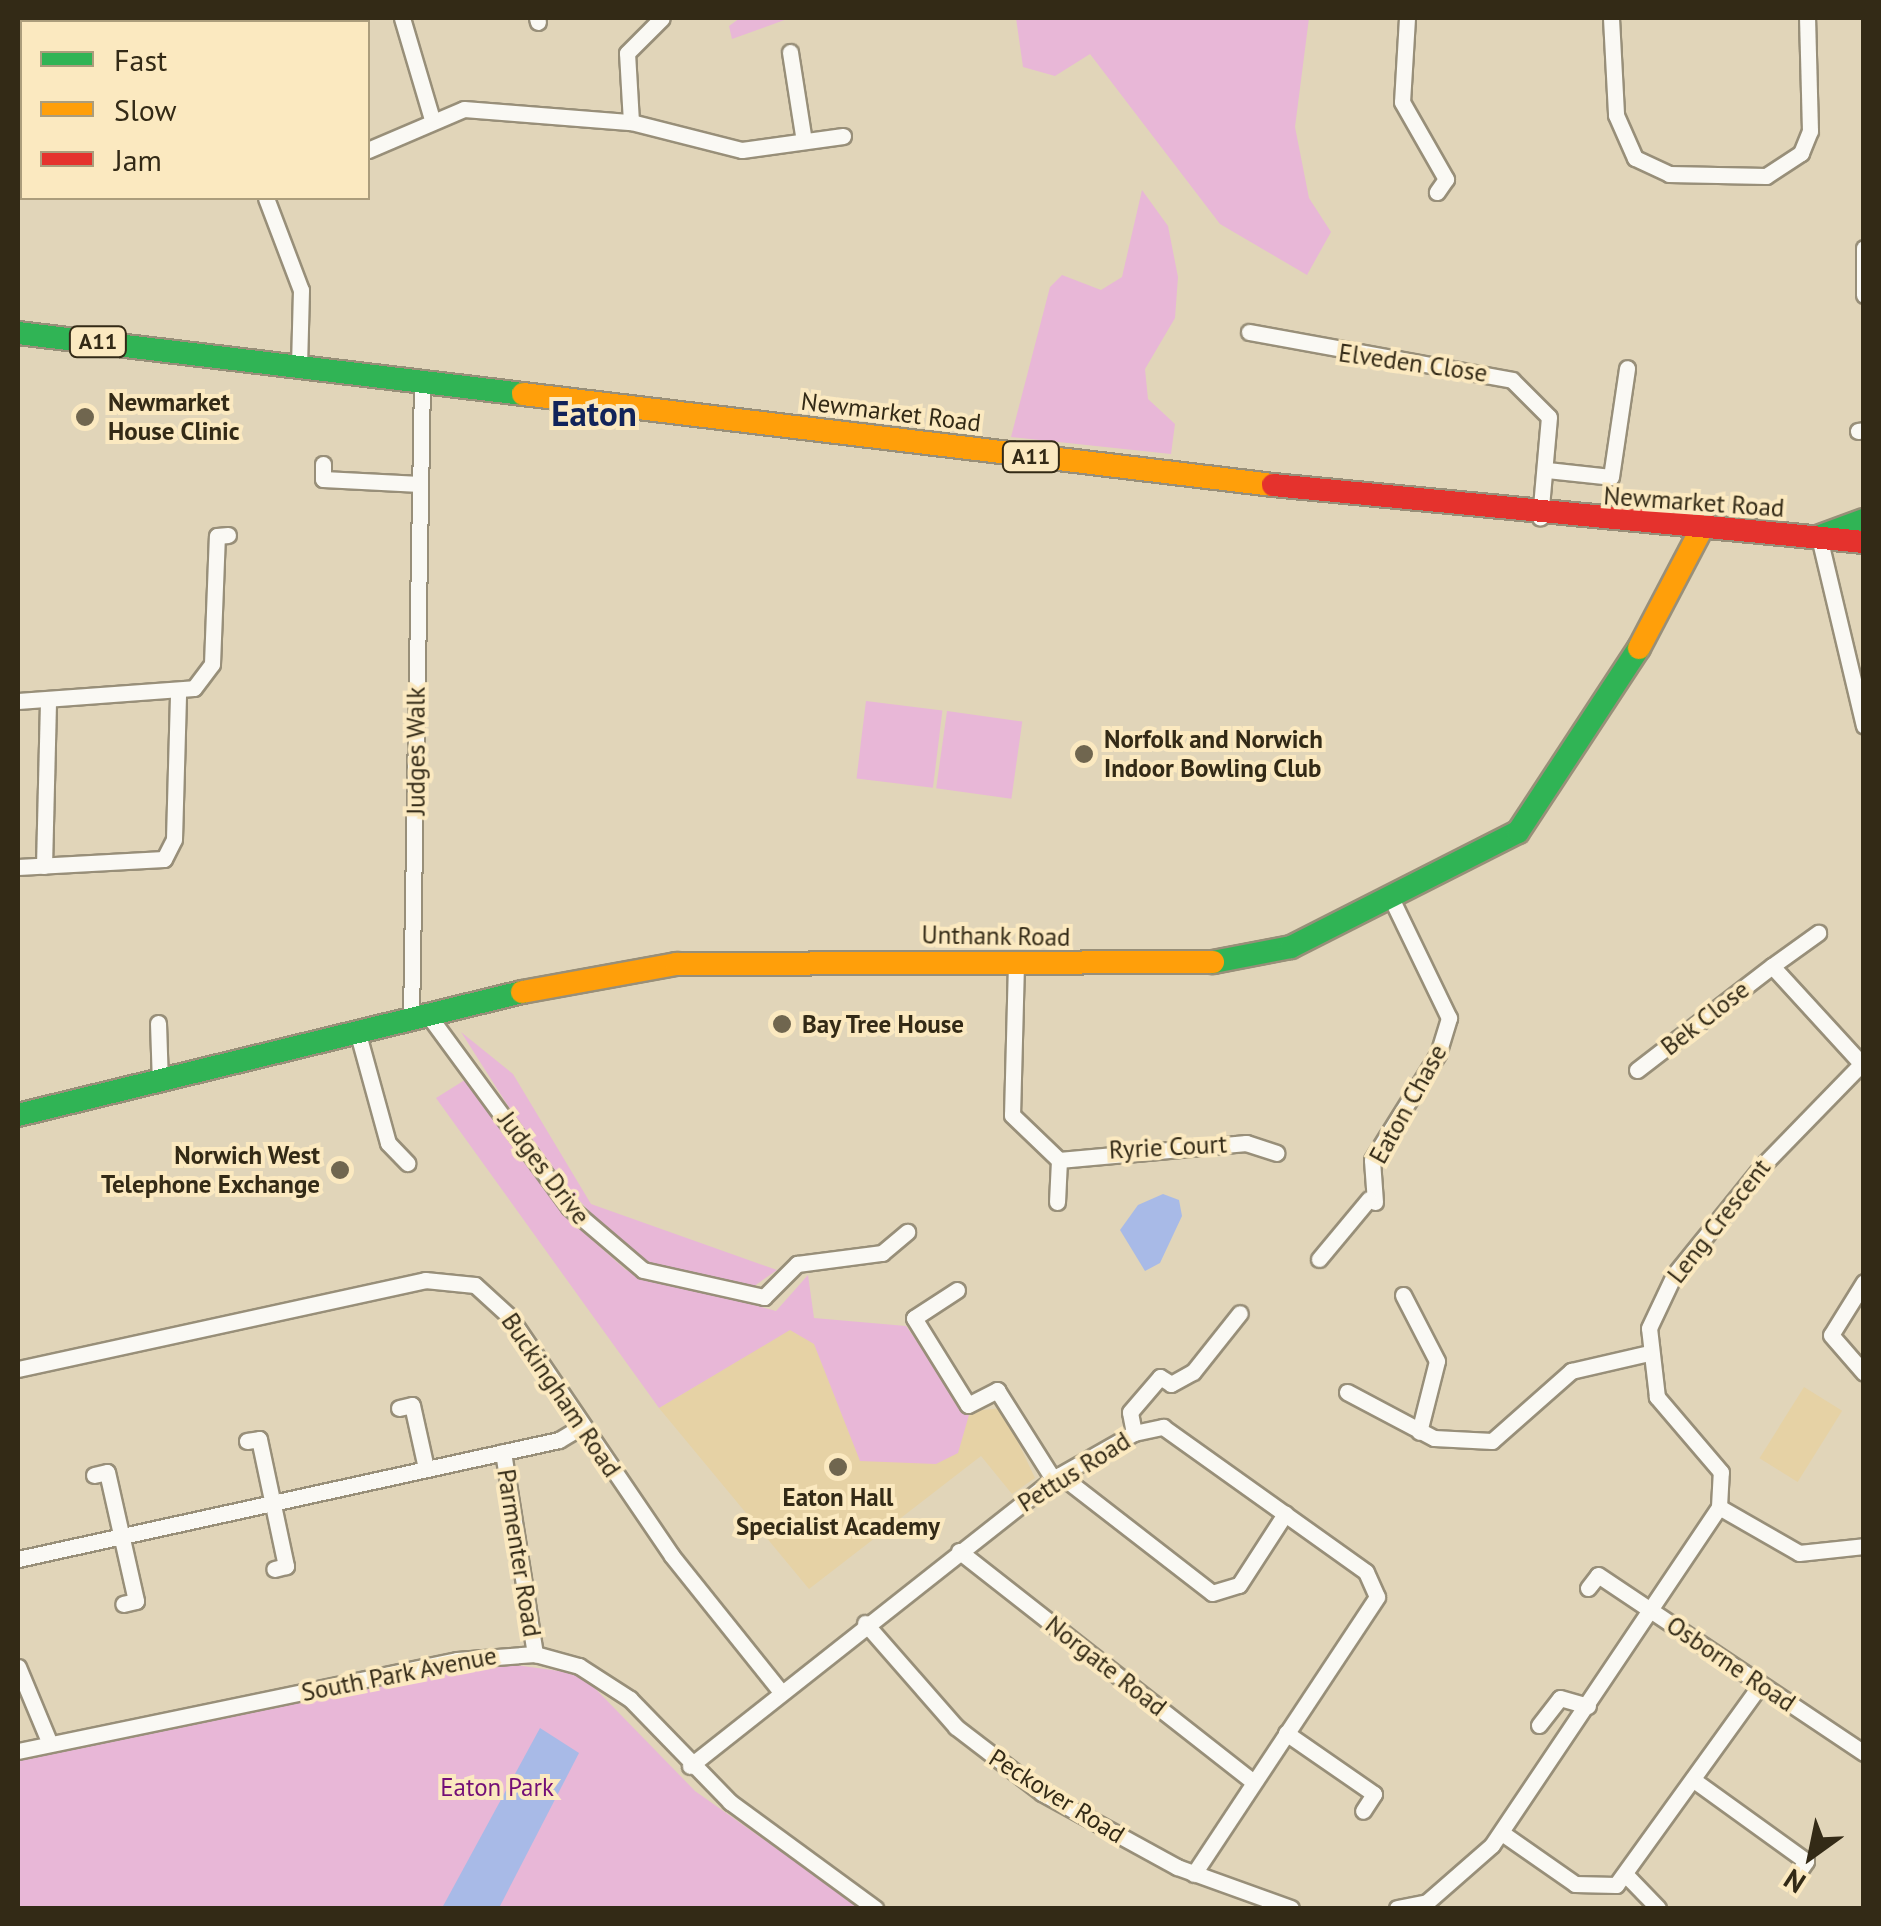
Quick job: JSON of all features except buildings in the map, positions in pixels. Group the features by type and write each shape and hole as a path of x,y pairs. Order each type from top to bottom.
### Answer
{"main road":[{"name":"Newmarket Road","path":"18,334 1540,518 1864,542"},
{"name":"Newmarket Road","path":"1819,537 1864,520"},
{"path":"1662,530 1670,579"},
{"name":"Unthank Road","path":"18,1115 358,1034 418,1014 676,964 1225,962 1291,947 1392,902 1527,822 1629,670 1670,579 1700,532"}],"street":[{"path":"402,18 432,119"},
{"path":"631,122 627,53 662,18"},
{"path":"1408,18 1402,102 1445,183"},
{"path":"1610,18 1616,116 1635,158 1669,174 1766,176 1801,153 1810,131 1807,18"},
{"path":"790,52 804,141"},
{"path":"792,71 810,68"},
{"path":"370,149 464,108 631,122 742,150 843,136"},
{"path":"267,200 301,290 299,366"},
{"path":"1860,245 1864,296"},
{"name":"Elveden Close","path":"1249,332 1512,380 1549,417 1540,518"},
{"path":"1264,355 1268,338"},
{"path":"1547,470 1611,477 1626,368"},
{"name":"Judges Walk","path":"418,1014 422,380"},
{"path":"323,477 420,484"},
{"path":"18,701 178,694 212,664 217,535"},
{"path":"1819,537 1864,726"},
{"path":"18,868 154,863 172,850 178,694"},
{"path":"44,866 48,700"},
{"name":"Eaton Chase","path":"1320,1258 1368,1210 1372,1160 1438,1054 1449,1018 1392,902"},
{"name":"Bek Close","path":"1637,1070 1818,933"},
{"path":"1782,934 1796,948"},
{"path":"1016,964 1012,1115 1059,1160 1057,1202"},
{"name":"Bek Close","path":"1772,966 1862,1062"},
{"name":"Judges Drive","path":"418,1014 569,1206 643,1270 764,1297 796,1264 882,1252 907,1232"},
{"path":"158,1023 160,1082"},
{"path":"358,1034 381,1146 408,1163"},
{"name":"Leng Crescent","path":"1718,1507 1721,1472 1657,1397 1649,1328 1674,1276 1812,1104 1862,1062"},
{"name":"Ryrie Court","path":"1059,1160 1246,1143 1276,1153"},
{"name":"Buckingham Road","path":"18,1369 458,1279 498,1301 582,1427 781,1692"},
{"path":"1864,1282 1830,1343 1864,1373"},
{"path":"957,1290 914,1318 968,1405 997,1390 1057,1477 1212,1592 1239,1585 1286,1514"},
{"path":"1403,1295 1424,1320 1437,1361 1418,1432"},
{"path":"1134,1433 1130,1412 1160,1377 1171,1384 1193,1372 1232,1316"},
{"path":"1347,1392 1418,1432 1492,1441 1571,1370 1649,1353"},
{"path":"412,1405 426,1468"},
{"path":"18,1558 503,1452 582,1427"},
{"name":"Pettus Road","path":"690,1766 865,1623 1057,1477 1134,1433 1164,1427 1366,1572 1376,1597 1194,1874"},
{"path":"259,1439 287,1566"},
{"name":"Parmenter Road","path":"503,1452 535,1654"},
{"path":"107,1472 136,1601"},
{"path":"1398,1908 1429,1905 1502,1832 1718,1507 1800,1553 1864,1546"},
{"name":"Norgate Road","path":"959,1552 1252,1781"},
{"name":"Osborne Road","path":"1597,1574 1864,1753"},
{"name":"Peckover Road","path":"865,1623 990,1756 1194,1874 1291,1908"},
{"name":"South Park Avenue","path":"18,1751 458,1660 535,1654 615,1688 690,1766 876,1908"},
{"path":"18,1667 50,1744"},
{"path":"1502,1832 1576,1884 1605,1889 1628,1877 1760,1685"},
{"path":"1539,1724 1560,1698 1588,1706"},
{"path":"1286,1734 1374,1794"},
{"path":"1362,1810 1384,1779"},
{"path":"1695,1781 1807,1861"},
{"path":"1628,1877 1658,1908"}],"shaded area":[{"name":"Eaton Hall Specialist Academy","path":"795,1326 964,1412 1002,1408 1035,1478 1012,1494 981,1456 809,1589 659,1408"},
{"path":"1804,1387 1842,1411 1798,1482 1759,1458"}],"green space":[{"path":"740,18 790,18 732,39 729,26"},
{"path":"1016,18 1309,18 1295,127 1309,198 1331,232 1307,275 1220,224 1090,54 1055,76 1023,67"},
{"path":"1142,190 1168,226 1178,277 1175,318 1145,369 1148,399 1175,424 1171,454 1011,437 1050,287 1062,275 1101,290 1122,277"},
{"path":"866,701 942,710 933,788 856,778"},
{"path":"947,711 1022,722 1011,799 936,788"},
{"path":"461,1032 513,1074 591,1204 777,1270 750,1289 651,1264 612,1237 540,1156"},
{"path":"468,1078 565,1216 626,1270 776,1311 808,1275 814,1318 906,1326 969,1415 958,1453 936,1464 860,1461 814,1344 790,1330 659,1408 436,1098"},
{"name":"Eaton Park","path":"493,1662 581,1674 695,1791 861,1908 18,1908 18,1759"}],"water":[{"path":"1163,1194 1179,1200 1182,1216 1160,1263 1145,1271 1120,1230 1138,1205"},
{"path":"540,1728 579,1753 499,1908 442,1908"}],"traffic: fast":[{"path":"18,333 523,394"},
{"path":"1820,536 1864,520"},
{"path":"1213,962 1291,947 1518,832 1639,648"},
{"path":"18,1115 522,992"}],"traffic: slow":[{"path":"523,394 1273,485"},
{"path":"1639,648 1700,532"},
{"path":"522,992 676,964 1213,962"}],"traffic: jam":[{"path":"1273,485 1864,542"}],"place":[{"name":"Newmarket House Clinic","path":"85,417"},
{"name":"Norfolk and Norwich Indoor Bowling Club","path":"1084,754"},
{"name":"Bay Tree House","path":"782,1024"},
{"name":"Norwich West Telephone Exchange","path":"340,1170"},
{"name":"Eaton Hall Specialist Academy","path":"838,1467"}],"district":[{"name":"Eaton","path":"594,413"}]}
